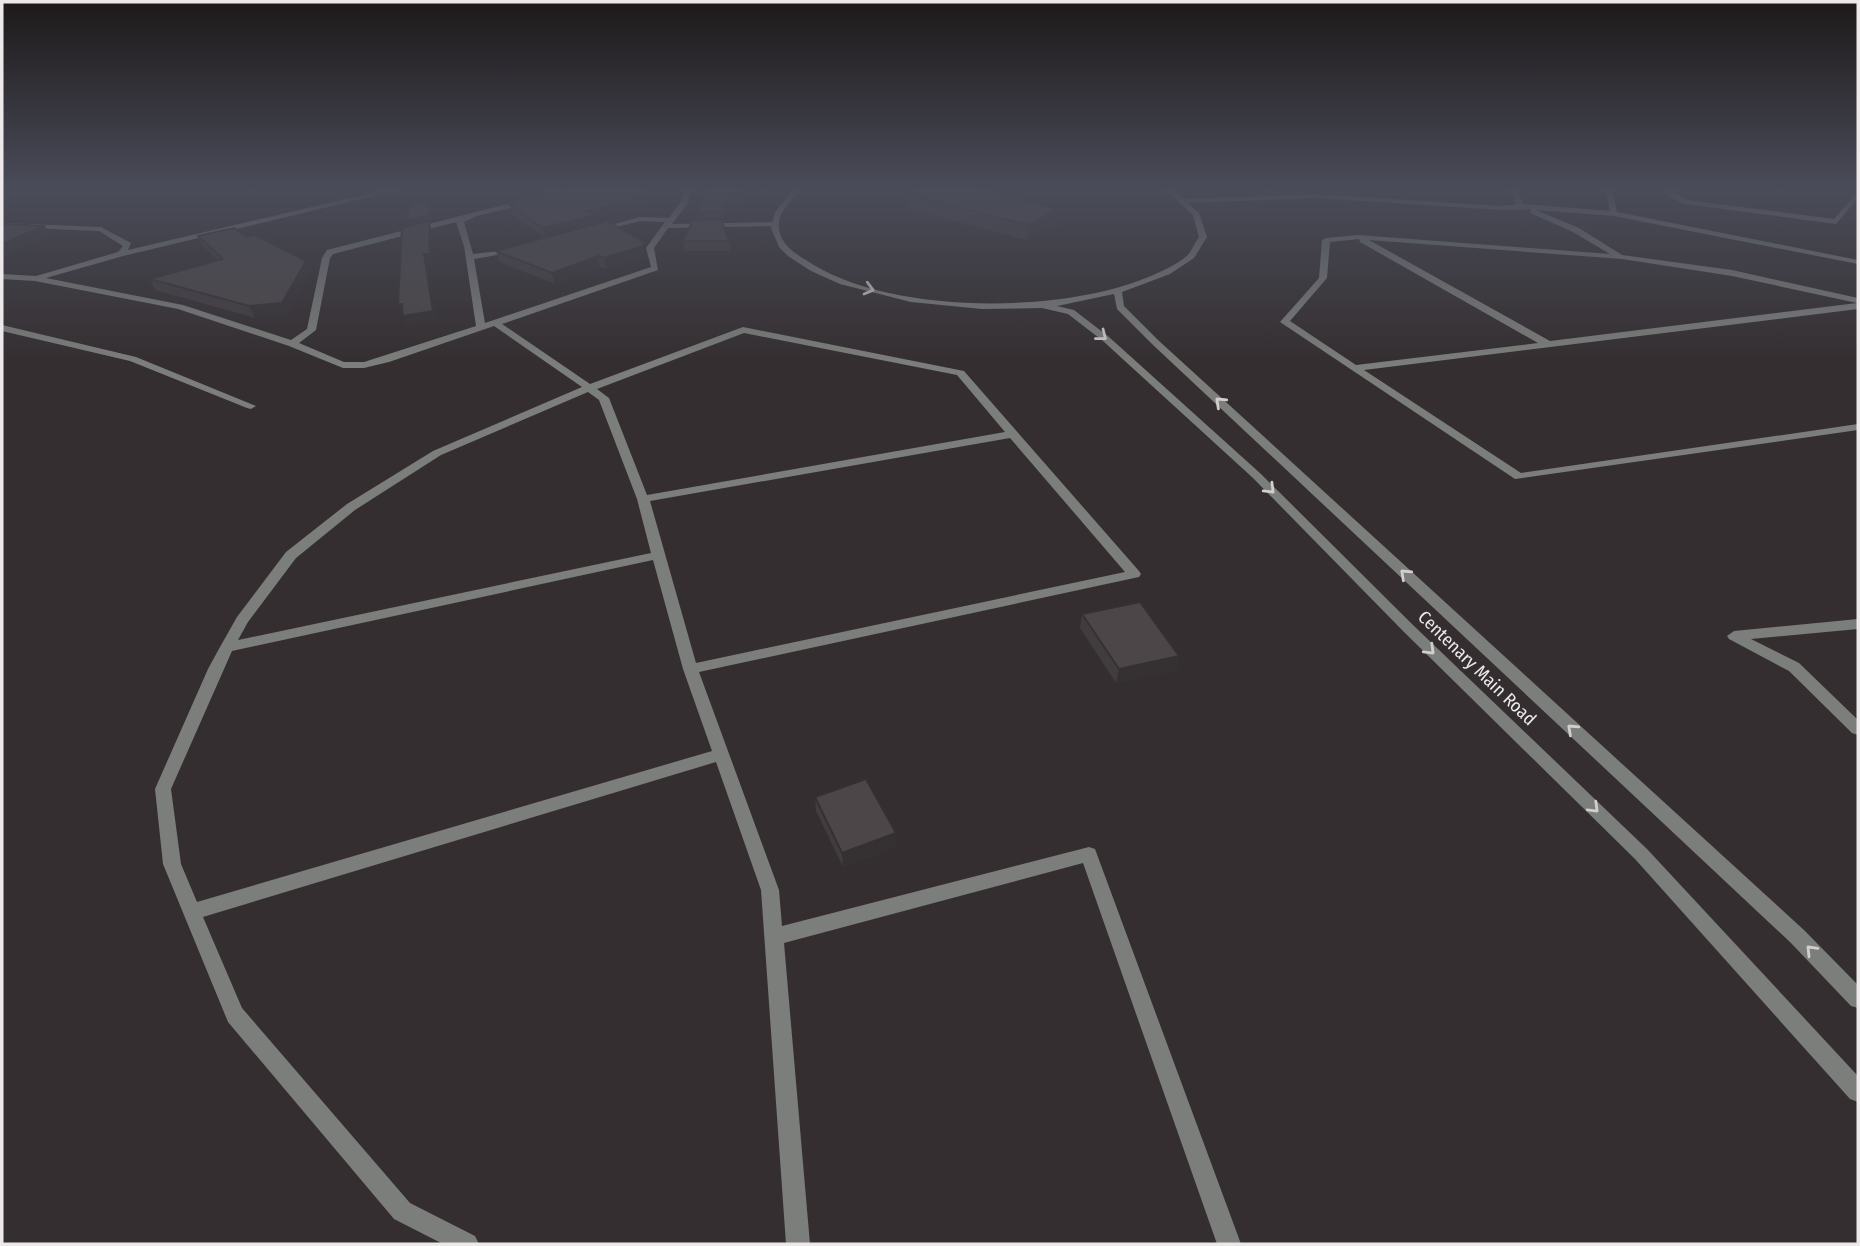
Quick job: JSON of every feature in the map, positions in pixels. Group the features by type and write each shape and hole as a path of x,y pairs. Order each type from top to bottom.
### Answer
{"street":[{"path":"121,254 126,247"},
{"path":"35,278 150,247"},
{"path":"292,344 311,330 326,258 330,251 346,247"},
{"path":"467,247 488,325 604,398 643,499 690,669 769,890 798,1244"},
{"path":"470,257 503,254 527,247"},
{"path":"2,277 35,278 180,307 292,344 343,365 364,365 654,268 651,247"},
{"name":"Centenary Main Road","path":"784,247 803,264 840,282 891,295 952,303 1042,305 1118,292 1172,272 1194,254 1197,247"},
{"path":"1326,247 1324,278 1284,322 1519,477 1858,427"},
{"path":"1376,247 1548,344"},
{"path":"1492,247 1622,257 1732,273 1858,303"},
{"path":"1605,247 1622,257"},
{"path":"1782,247 1858,262"},
{"name":"Centenary Main Road","path":"1118,292 1120,307 1155,342 1797,936 1858,999"},
{"path":"1355,368 1858,303"},
{"name":"Centenary Main Road","path":"1042,305 1071,313 1106,339 1257,475 1409,629 1641,854 1858,1091"},
{"path":"2,328 133,359 251,406"},
{"path":"467,1244 402,1211 235,1015 172,864 163,789 194,711 227,647 242,620 291,555 351,507 437,453 589,388 743,330 960,373 1134,574 690,669"},
{"path":"643,499 1013,434"},
{"path":"227,647 659,555"},
{"path":"1858,624 1734,636 1794,667 1858,729"},
{"path":"191,912 721,754"},
{"path":"774,937 1089,854 1229,1244"}],"building":[{"path":"210,247 279,247 306,261 282,303 249,306 150,279 223,259"},
{"path":"401,247 430,247 430,254 424,254 433,311 403,316 402,304 398,304"},
{"path":"510,247 640,247 604,258 598,256 552,273 496,251"},
{"path":"1140,602 1179,656 1119,669 1082,614"},
{"path":"866,779 896,833 842,853 815,797"}]}
